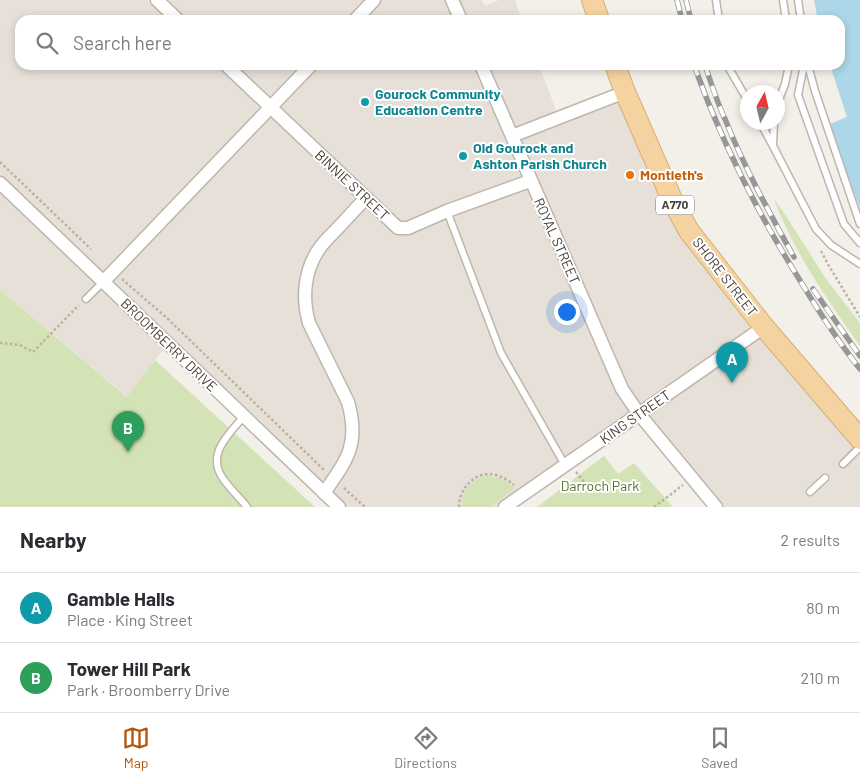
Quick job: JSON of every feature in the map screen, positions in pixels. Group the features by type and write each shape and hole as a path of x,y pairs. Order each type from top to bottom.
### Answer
{"main road":[{"path":"592,0 597,15"},
{"name":"SHORE STREET","path":"617,70 674,204 689,231 764,327 860,439"}],"street":[{"path":"158,0 173,15"},
{"path":"359,15 374,0"},
{"path":"452,0 459,15"},
{"name":"BINNIE STREET","path":"231,70 398,228 408,228 447,211 530,181"},
{"path":"103,282 306,70"},
{"name":"ROYAL STREET","path":"483,70 622,389 639,414 716,507"},
{"path":"512,136 625,92"},
{"name":"BROOMBERRY DRIVE","path":"0,183 339,507"},
{"path":"324,493 343,466 352,442 352,416 348,402 309,323 306,310 306,284 313,260 320,248 366,198"},
{"name":"KING STREET","path":"505,507 764,327"}],"lane":[{"path":"716,0 718,15"},
{"path":"783,0 785,15"},
{"path":"798,0 800,15"},
{"path":"730,70 740,87"},
{"path":"785,85 788,70"},
{"path":"805,70 798,95 844,224 860,243"},
{"path":"808,70 860,224"},
{"path":"764,130 816,229 831,245 860,264"},
{"path":"773,146 774,130"},
{"path":"447,211 501,353 565,465"},
{"path":"86,299 103,282"},
{"path":"244,416 225,438 220,447 216,464 224,480 247,507"},
{"path":"843,464 860,447"},
{"path":"810,492 825,478"}],"path":[{"path":"0,162 92,250"},
{"path":"114,271 168,318 322,468 365,507"},
{"path":"0,343 20,346 33,352 74,311"},
{"path":"459,507 460,497 464,489 473,479 488,474 505,478 526,493"},
{"path":"654,507 692,478"}],"shaded area":[{"path":"0,0 482,0 485,6 499,0 515,0 520,15 15,15 15,70 541,70 559,118 625,93 679,223 860,442 860,507 716,507 639,413 503,507 339,507 166,345 128,397 0,290"}],"green space":[{"path":"773,197 826,279 860,323 860,346 823,292 801,255 790,236"},
{"path":"0,290 127,397 155,360 315,507 0,507"},
{"name":"Darroch Park","path":"604,456 618,474 634,463 673,507 537,507"},
{"path":"488,476 503,480 515,488 490,507 462,507 464,495 469,486 477,480"}],"water":[{"path":"814,0 860,0 860,208 830,124 847,117 832,70 845,70 845,15 817,15"}],"railway":[{"path":"677,0 681,15"},
{"path":"686,0 690,15"},
{"path":"696,70 727,146 766,224 819,311 860,369"},
{"path":"707,70 719,106 740,154 794,257"},
{"path":"813,289 860,356"}],"place":[{"name":"Gourock Community Education Centre","path":"365,102"},
{"name":"Old Gourock and Ashton Parish Church","path":"463,156"},
{"name":"Montieth's","path":"630,175"},
{"name":"Gamble Halls","path":"732,383"},
{"name":"Tower Hill Park","path":"128,452"}]}
